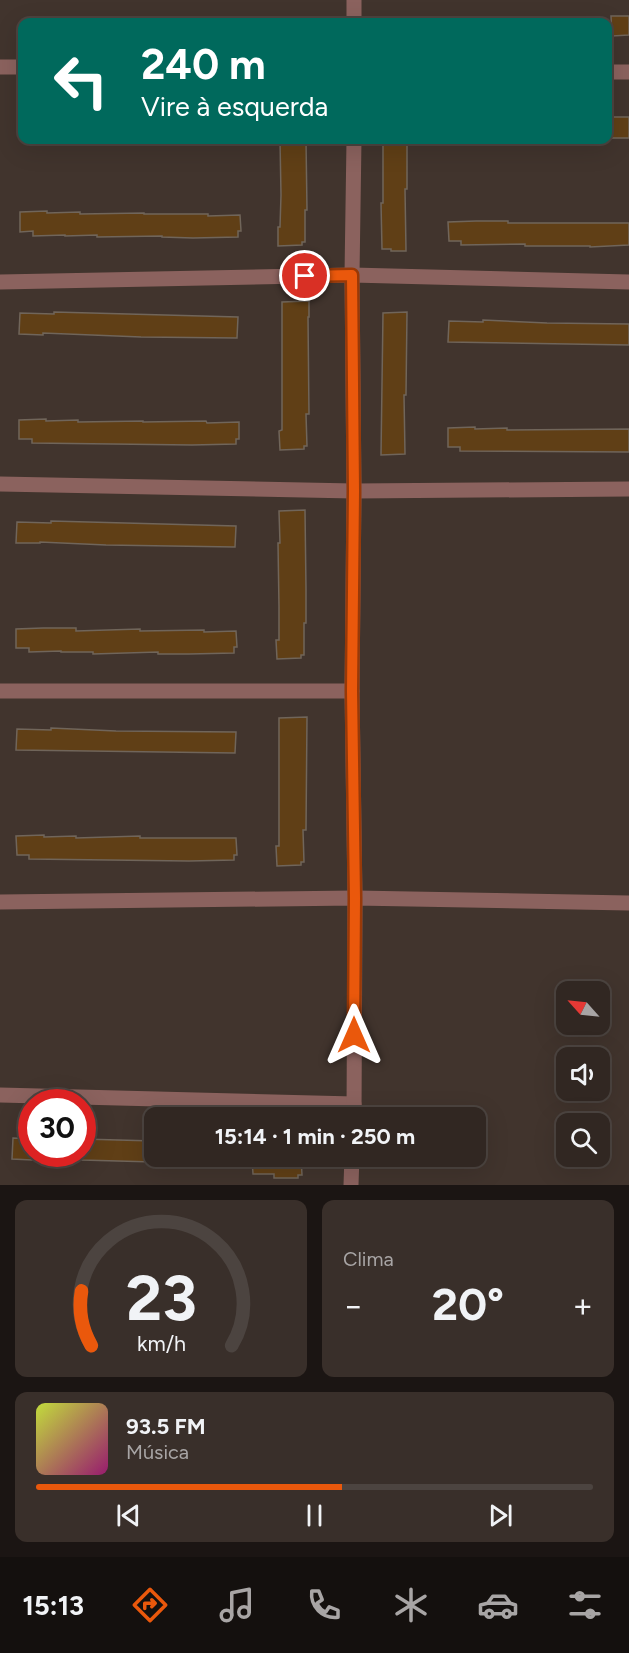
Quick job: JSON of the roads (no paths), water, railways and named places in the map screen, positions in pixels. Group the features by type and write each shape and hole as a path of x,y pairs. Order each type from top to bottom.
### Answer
{"street":[{"path":"354,0 354,18"},
{"path":"0,67 18,68"},
{"path":"612,72 629,72"},
{"path":"354,144 352,691 355,898 354,1107"},
{"path":"0,282 352,275 629,282"},
{"path":"0,484 354,491 629,489"},
{"path":"0,691 352,691"},
{"path":"0,902 355,898 629,903"},
{"path":"0,1095 266,1107"},
{"path":"351,1185 352,1167"}]}
